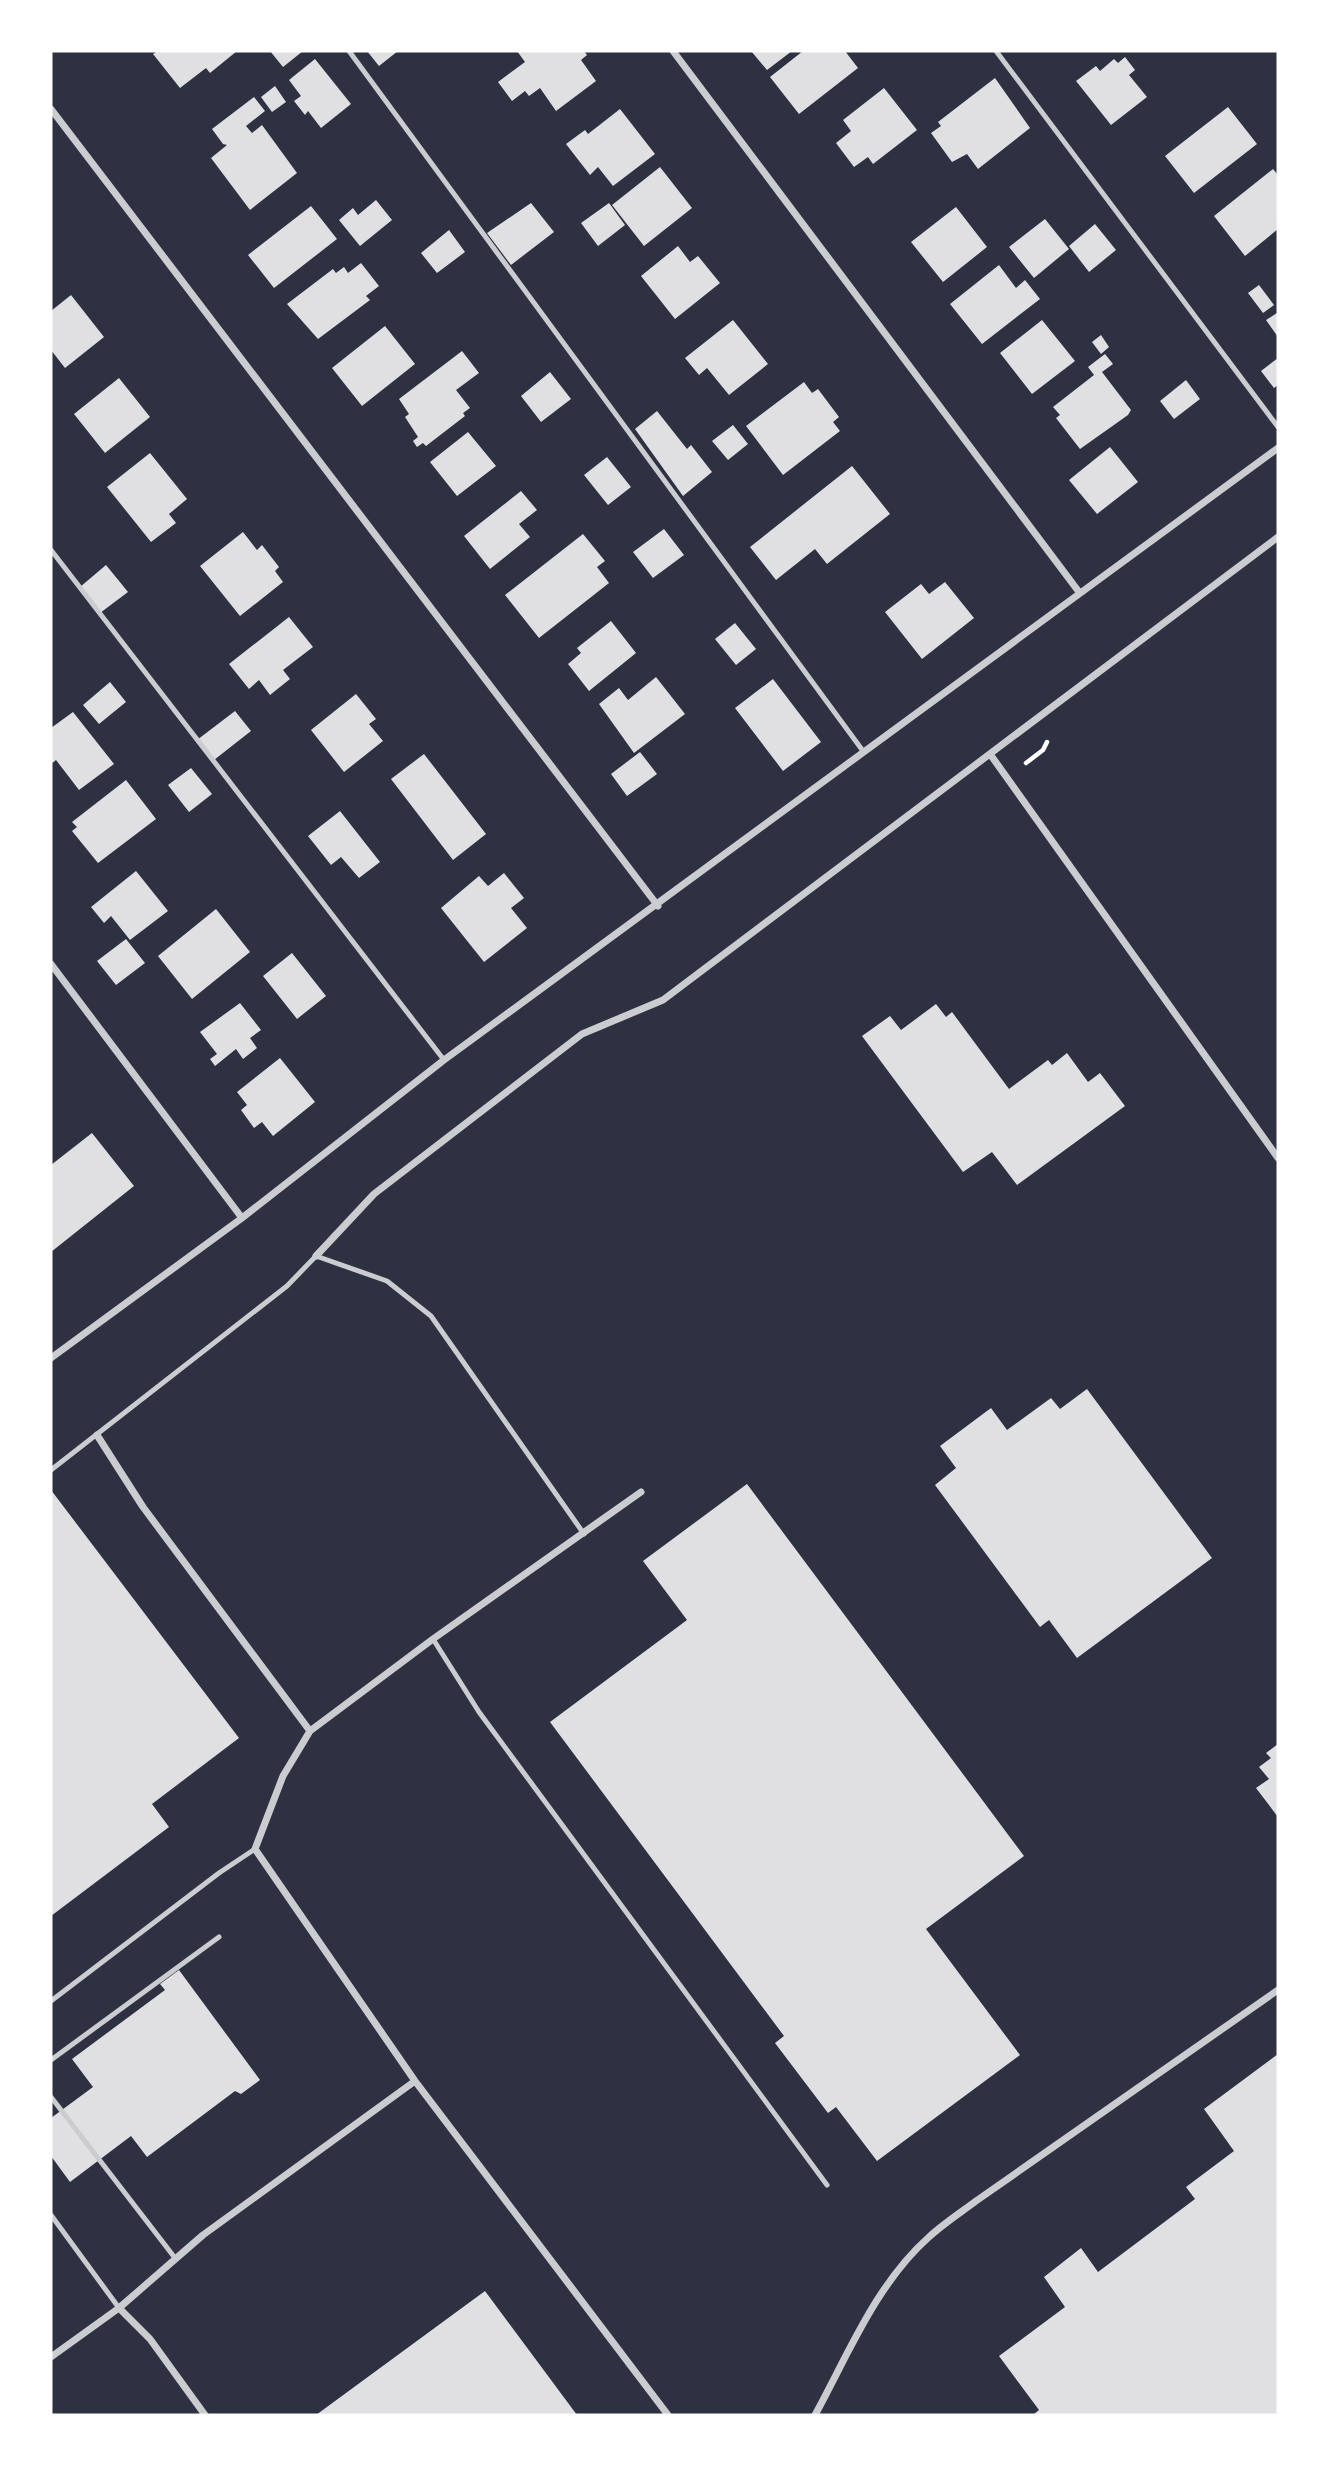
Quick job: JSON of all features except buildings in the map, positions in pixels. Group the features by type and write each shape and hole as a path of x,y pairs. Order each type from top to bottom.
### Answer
{"street":[{"path":"673,51 1079,593"},
{"path":"51,109 658,906"},
{"path":"51,1358 242,1218 444,1060 658,906 863,751 1278,448"},
{"path":"316,1256 374,1194 582,1034 663,1000 1278,537"},
{"path":"990,754 1278,1158"},
{"path":"51,964 242,1218"},
{"path":"97,1435 143,1507 310,1731"},
{"path":"641,1492 433,1639 310,1731 283,1776 256,1849 415,2081 668,2415"},
{"path":"815,2415 873,2307 909,2258 929,2238 976,2201 1278,1990"},
{"path":"51,2357 119,2308 175,2258 415,2081"},
{"path":"119,2308 150,2339 205,2415"}],"lane":[{"path":"349,51 863,751"},
{"path":"996,51 1278,427"},
{"path":"51,550 444,1060"},
{"path":"51,1470 287,1286 316,1256 387,1281 431,1316 584,1534"},
{"path":"433,1639 480,1712 827,2185"},
{"path":"51,2001 219,1872 256,1849"},
{"path":"51,2060 219,1937"},
{"path":"51,2097 175,2258"},
{"path":"51,2215 119,2308"}]}
